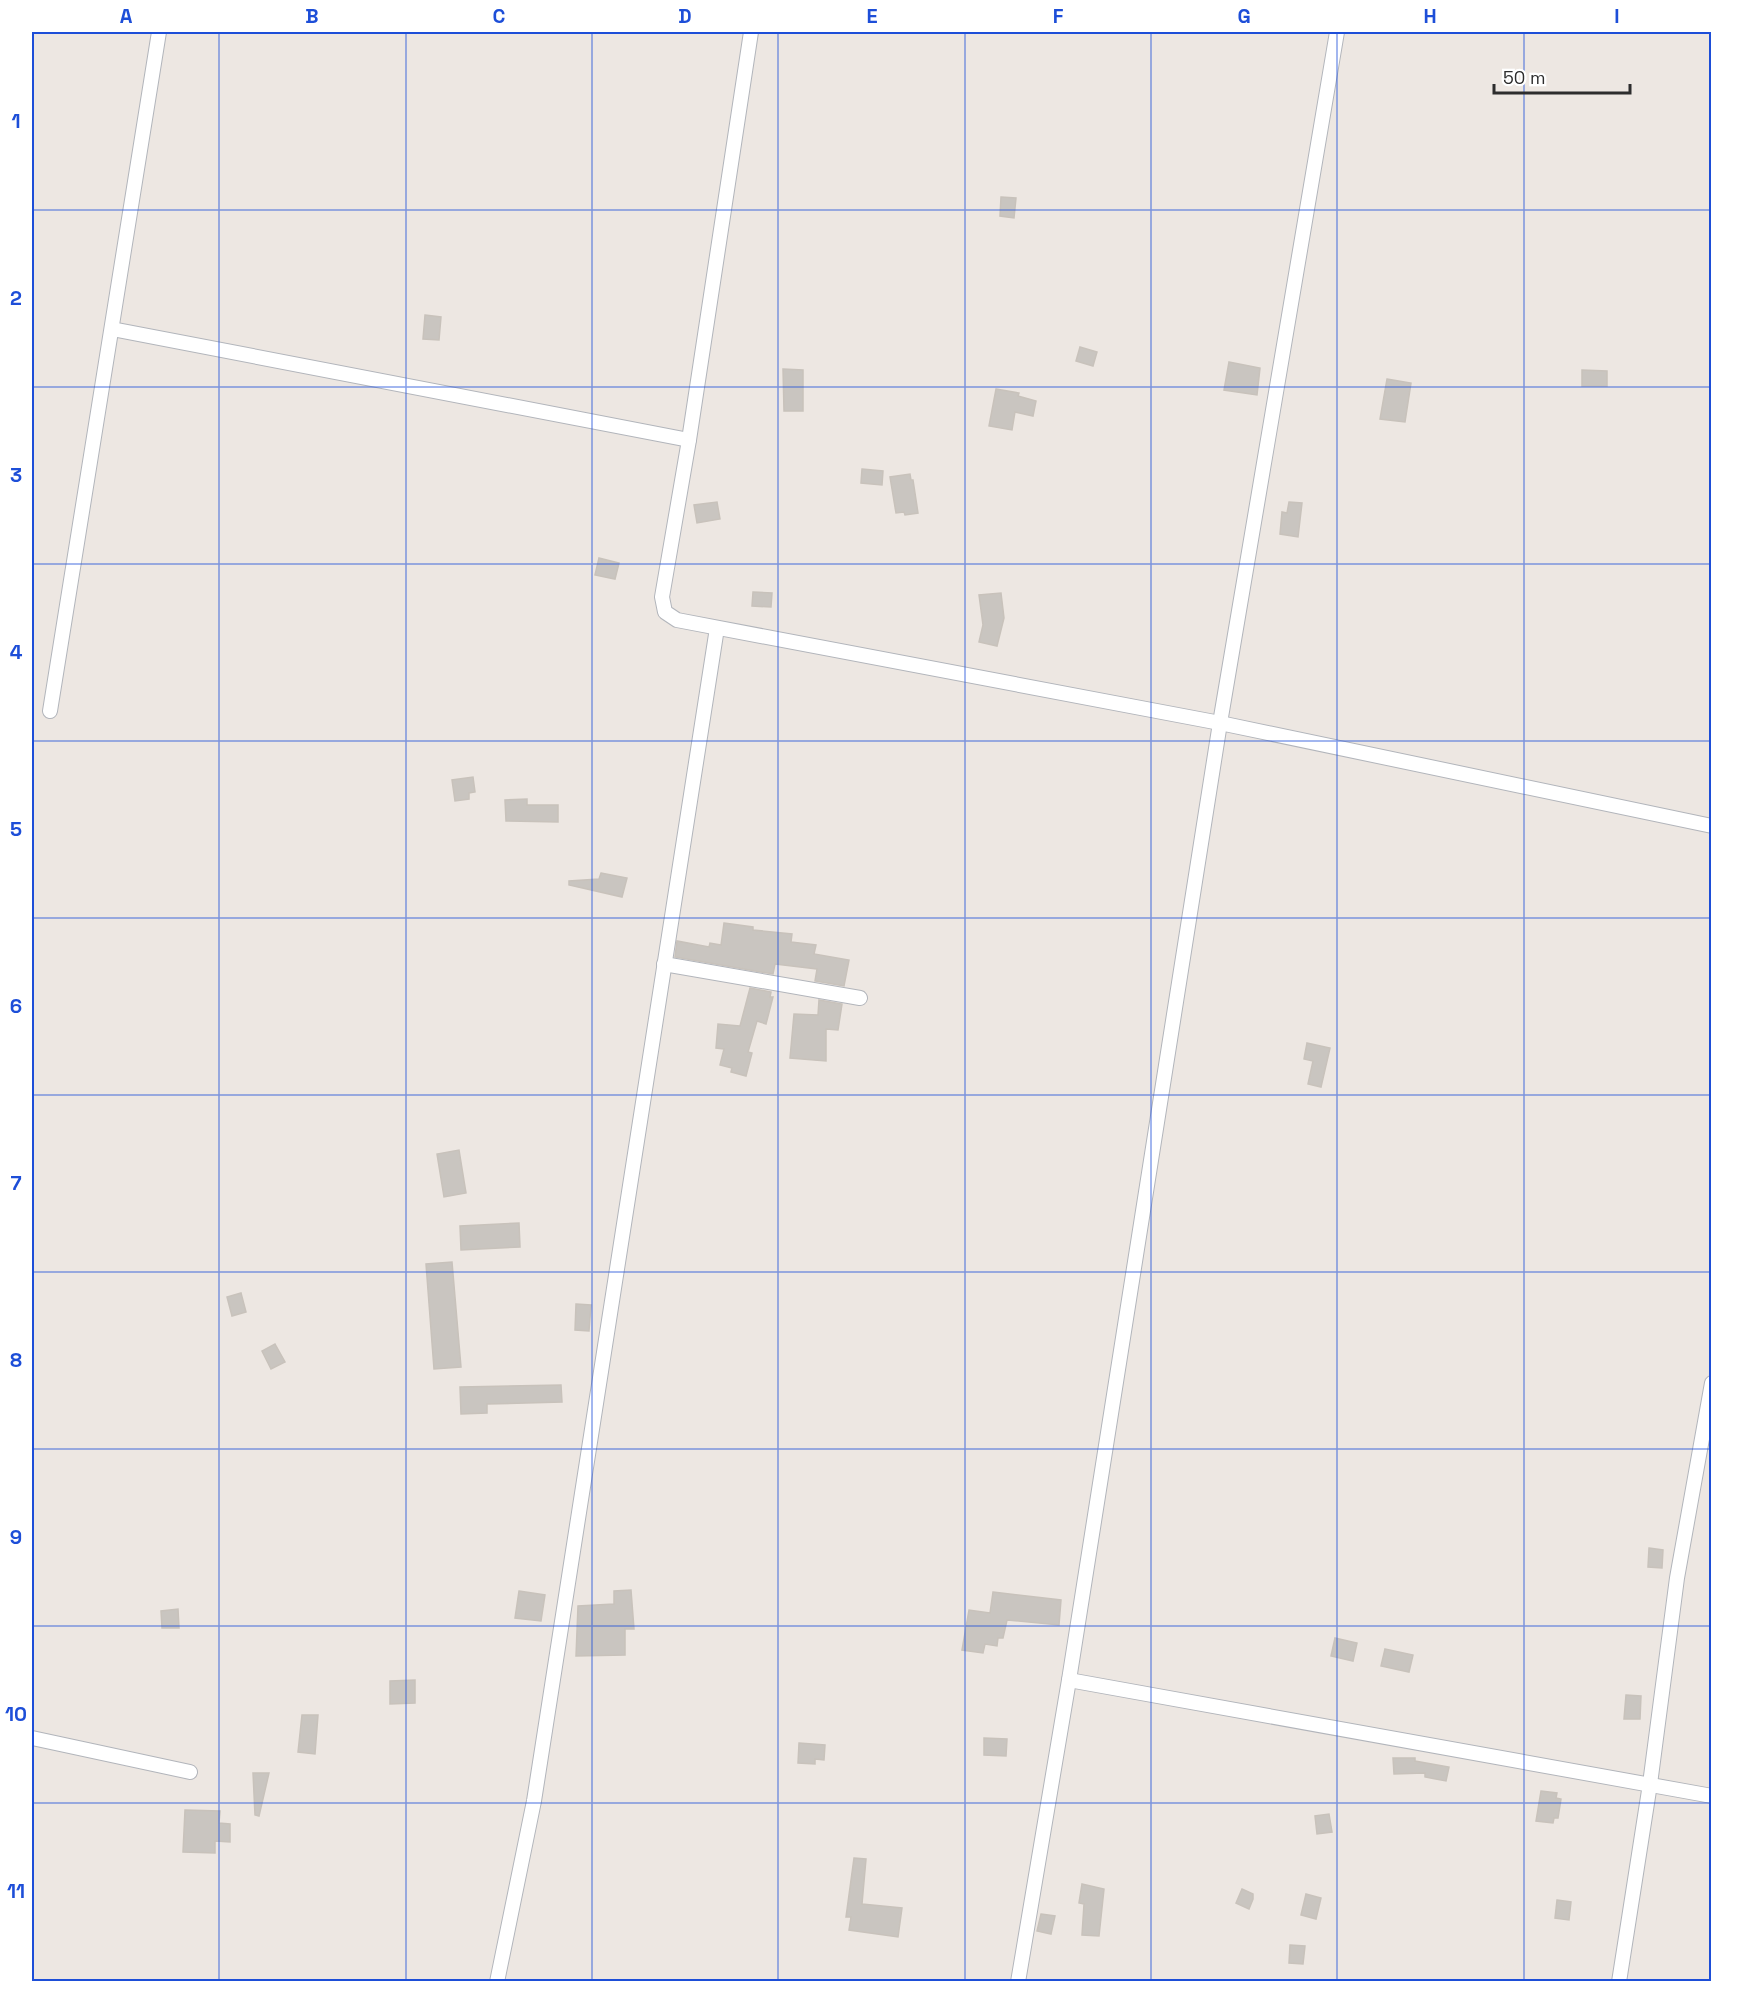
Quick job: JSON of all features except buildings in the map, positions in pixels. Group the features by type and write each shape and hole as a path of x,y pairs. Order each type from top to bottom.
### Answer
{"street":[{"path":"50,711 159,32"},
{"path":"751,32 689,440 662,597 665,612 677,620 1220,723 1712,826"},
{"path":"1018,1982 1069,1680 1220,723 1337,32"},
{"path":"112,329 689,440"},
{"path":"497,1982 534,1801 717,628"},
{"path":"664,964 860,998"},
{"path":"1619,1982 1650,1784 1677,1578 1712,1383"},
{"path":"1069,1680 1712,1796"},
{"path":"32,1738 190,1772"}]}
